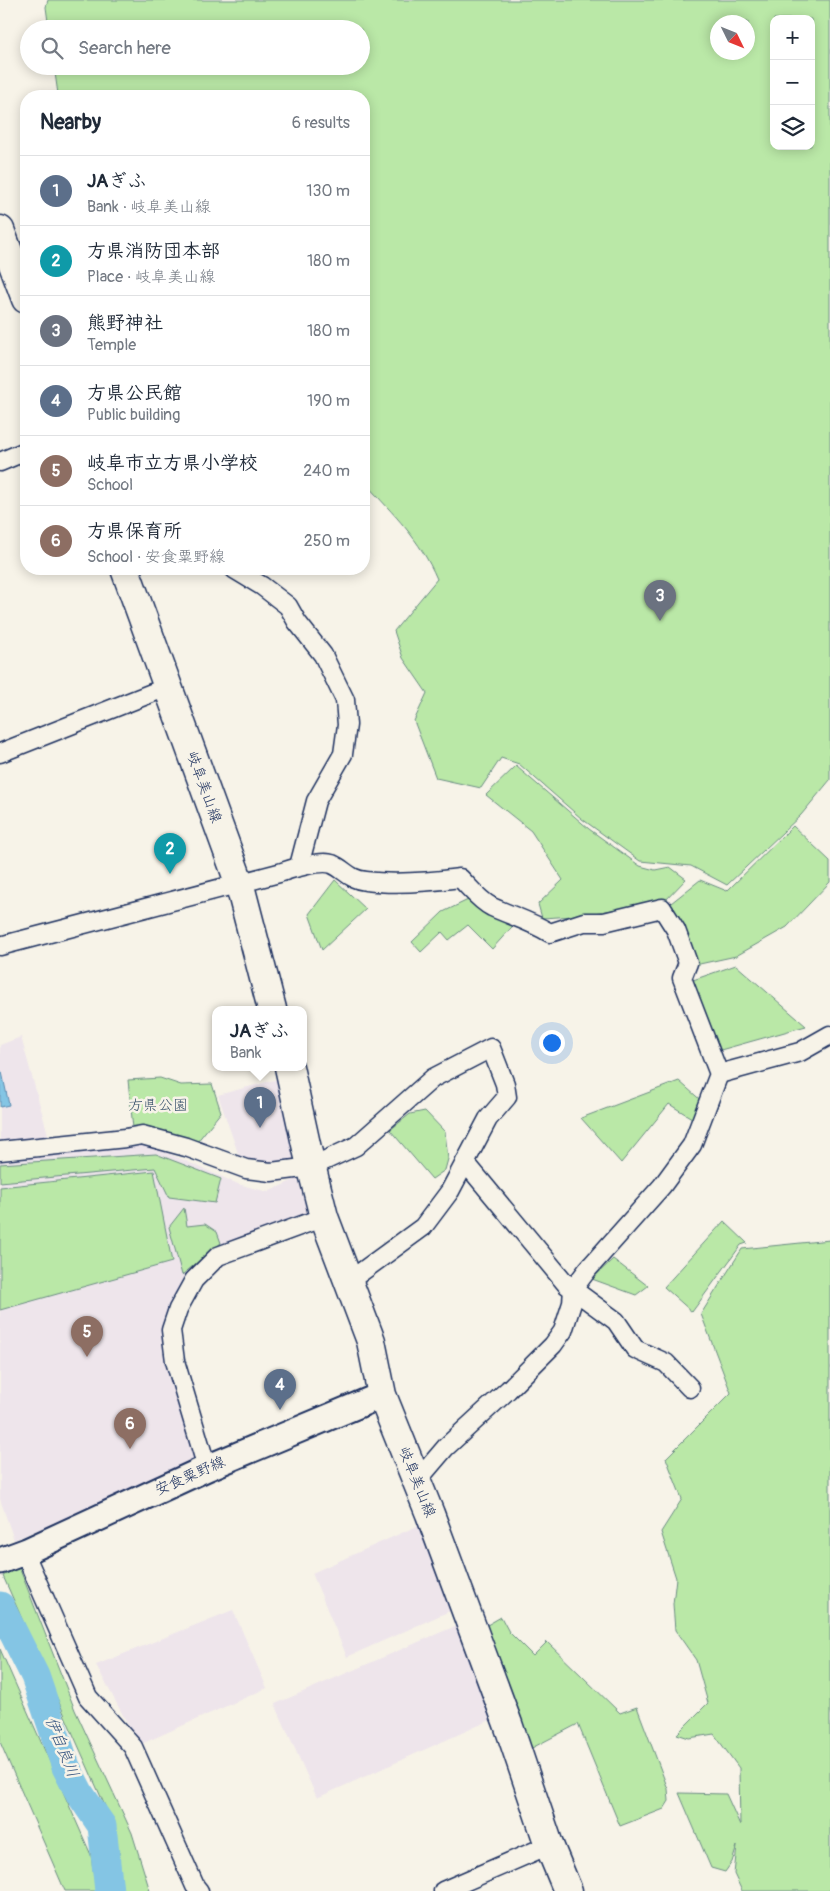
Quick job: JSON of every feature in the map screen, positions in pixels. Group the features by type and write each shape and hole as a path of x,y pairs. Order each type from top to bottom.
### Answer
{"main road":[{"path":"0,230 20,283"},
{"name":"岐阜美山線","path":"127,575 239,882 271,1006"},
{"name":"岐阜美山線","path":"290,1071 324,1217 371,1341 382,1395 417,1481 508,1724 549,1845 568,1891"},
{"name":"安食粟野線","path":"0,1561 28,1557 207,1468 382,1395"}],"street":[{"path":"0,462 20,454"},
{"path":"244,575 288,606 297,622 323,655 345,700 347,726 343,754 316,801 299,866"},
{"path":"0,753 167,687"},
{"path":"0,946 279,873 299,866 331,864 354,879 368,881 422,882 460,878 483,901 492,907 533,923 550,933 584,922 604,922 662,908 676,930 688,963 682,978 719,1074 692,1145 662,1186 588,1268 573,1289 572,1302 563,1331 553,1345 508,1390 446,1446 417,1481"},
{"path":"719,1074 800,1052 830,1035"},
{"path":"0,1151 142,1135 186,1147 246,1169 271,1172 311,1167 356,1146 434,1078 491,1048 505,1084 507,1098 488,1119 450,1191 423,1227 348,1282"},
{"path":"465,1162 567,1285 616,1321 635,1349 666,1363 690,1388"},
{"path":"207,1468 175,1361 171,1330 178,1310 194,1280 218,1256 324,1217"},
{"path":"28,1557 88,1697 133,1747 195,1886 199,1891"},
{"path":"443,1891 549,1845"}],"shaded area":[{"path":"21,1037 49,1138 0,1143 0,1045"},
{"path":"278,1079 298,1164 271,1168 241,1162 218,1095"},
{"path":"147,1144 238,1184 268,1192 298,1178 308,1216 219,1249 187,1274 165,1325 198,1463 14,1540 0,1499 0,1161"},
{"path":"424,1523 452,1610 347,1657 312,1573"},
{"path":"233,1610 267,1688 139,1745 96,1665"},
{"path":"460,1624 495,1718 317,1798 275,1704"}],"green space":[{"path":"48,0 830,0 830,780 801,815 727,885 691,866 640,861 582,819 519,764 501,758 481,788 436,778 414,721 427,693 403,658 394,631 437,579 423,552 406,528 370,488 370,90 57,90 55,75 370,75 370,20 48,20 46,7"},
{"path":"516,766 589,829 640,866 655,870 670,867 686,879 664,902 574,916 542,918 538,904 563,880 531,831 486,795"},
{"path":"793,826 830,861 830,882 787,927 736,956 695,965 666,907 700,880 727,891"},
{"path":"335,880 366,909 322,950 309,914"},
{"path":"468,900 488,902 520,918 492,949 468,925 449,940 442,932 421,952 412,942 443,912"},
{"path":"736,965 806,1026 717,1051 693,980"},
{"name":"方県公園","path":"160,1078 181,1085 212,1084 221,1112 197,1142 133,1128 128,1080"},
{"path":"679,1081 704,1103 695,1120 669,1104 621,1163 581,1118"},
{"path":"425,1111 445,1132 448,1159 445,1170 432,1179 390,1130 410,1114"},
{"path":"156,1154 221,1179 215,1203 169,1197 155,1168 0,1182 0,1164"},
{"path":"154,1171 172,1262 0,1310 0,1187"},
{"path":"184,1208 187,1226 205,1224 217,1232 221,1243 182,1275 169,1227"},
{"path":"724,1221 747,1243 741,1245 692,1312 664,1287"},
{"path":"830,1240 830,1891 742,1891 734,1874 737,1846 732,1862 725,1872 711,1868 679,1793 726,1794 740,1825 739,1768 714,1734 689,1738 677,1734 708,1703 696,1660 675,1630 673,1604 676,1578 661,1532 682,1499 666,1458 731,1393 701,1314 742,1249"},
{"path":"613,1259 648,1286 636,1295 592,1279"},
{"path":"19,1567 75,1710 132,1833 150,1891 117,1891 119,1852 105,1806 3,1576"},
{"path":"501,1617 509,1632 533,1656 547,1642 620,1713 637,1707 668,1789 669,1801 664,1809 620,1826 578,1724 528,1750 482,1628"},
{"path":"0,1649 91,1855 96,1891 65,1891 0,1742"}],"water":[{"path":"0,1072 2,1072 9,1105 0,1107"}],"waterway":[{"name":"伊自良川","path":"0,1606 35,1676 66,1767 80,1794 102,1826 109,1891"}],"place":[{"name":"熊野神社","path":"660,621"},
{"name":"方県消防団本部","path":"170,874"},
{"name":"JAぎふ","path":"260,1128"},
{"name":"岐阜市立方県小学校","path":"87,1357"},
{"name":"方県公民館","path":"280,1410"},
{"name":"方県保育所","path":"130,1449"}]}
